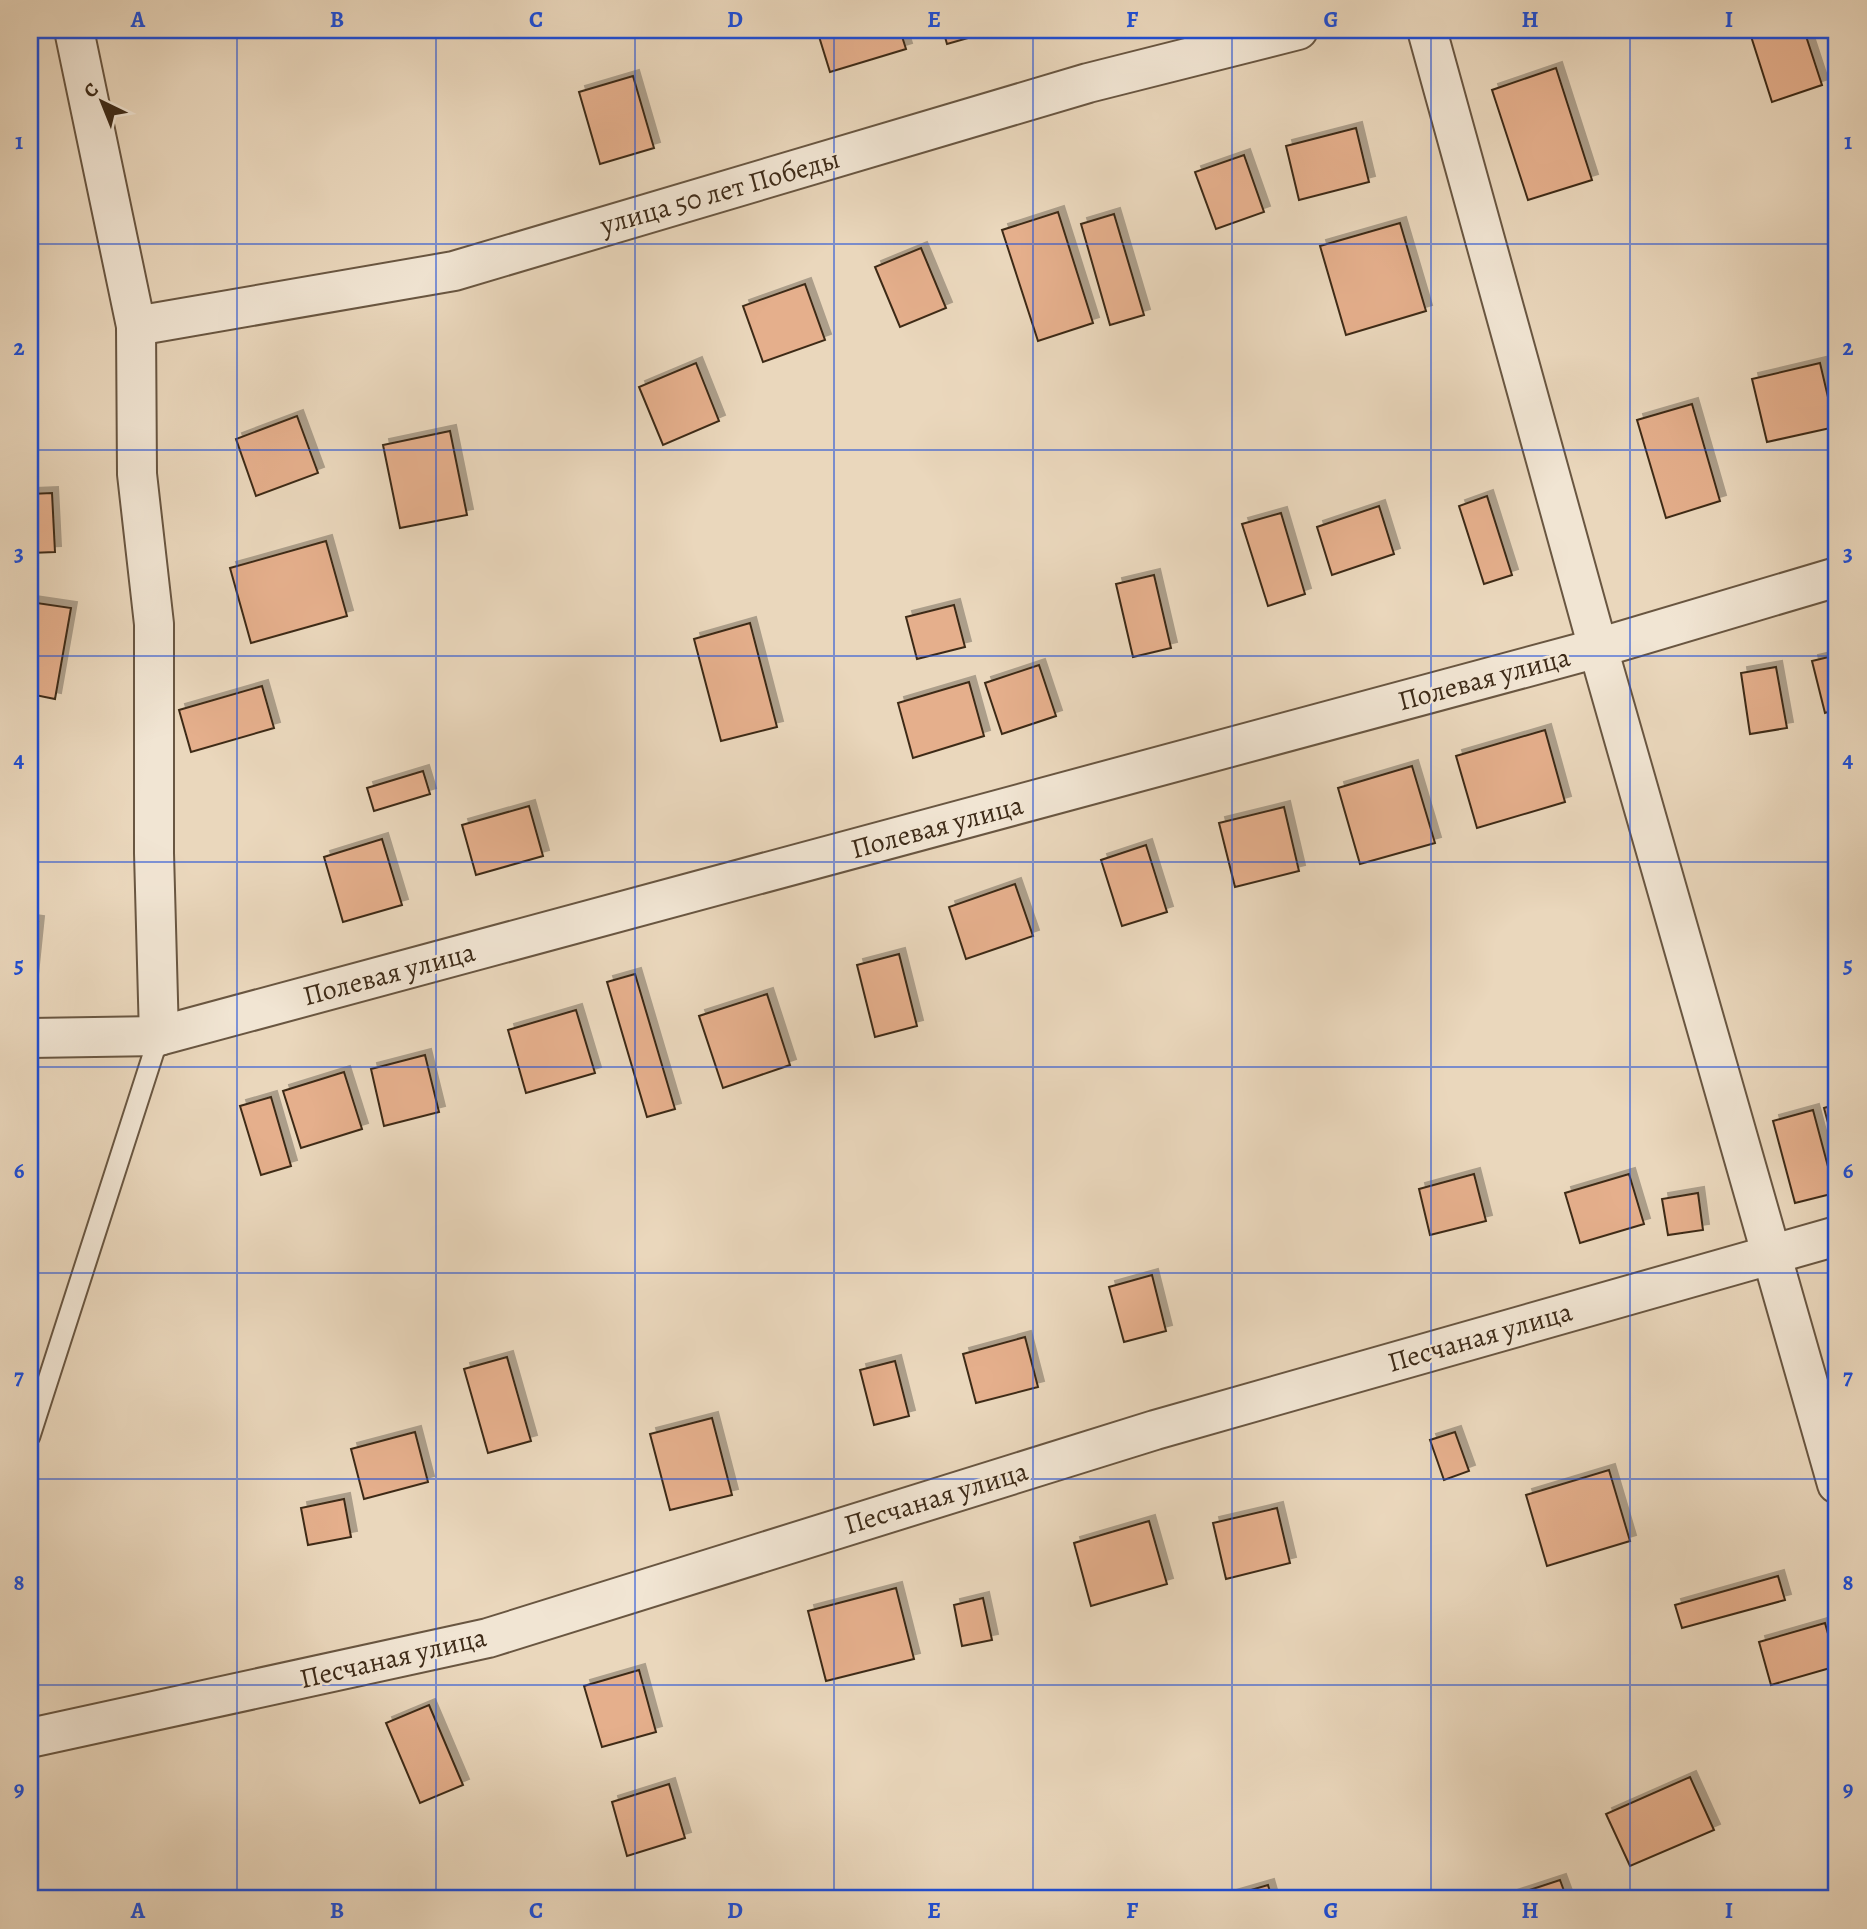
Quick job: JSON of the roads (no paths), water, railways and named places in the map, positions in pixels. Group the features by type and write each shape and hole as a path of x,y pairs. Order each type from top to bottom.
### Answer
{"street":[{"path":"74,30 136,326 137,474 154,624 154,853 159,1036"},
{"name":"улица 50 лет Победы","path":"136,326 454,271 1088,83 1298,30"},
{"path":"1427,30 1598,648 1837,1484"},
{"name":"Полевая улица","path":"30,1038 159,1036 1598,648 1837,577"},
{"name":"Песчаная улица","path":"30,1738 488,1638 1142,1434 1837,1236"}],"lane":[{"path":"31,1428 159,1036"}]}
